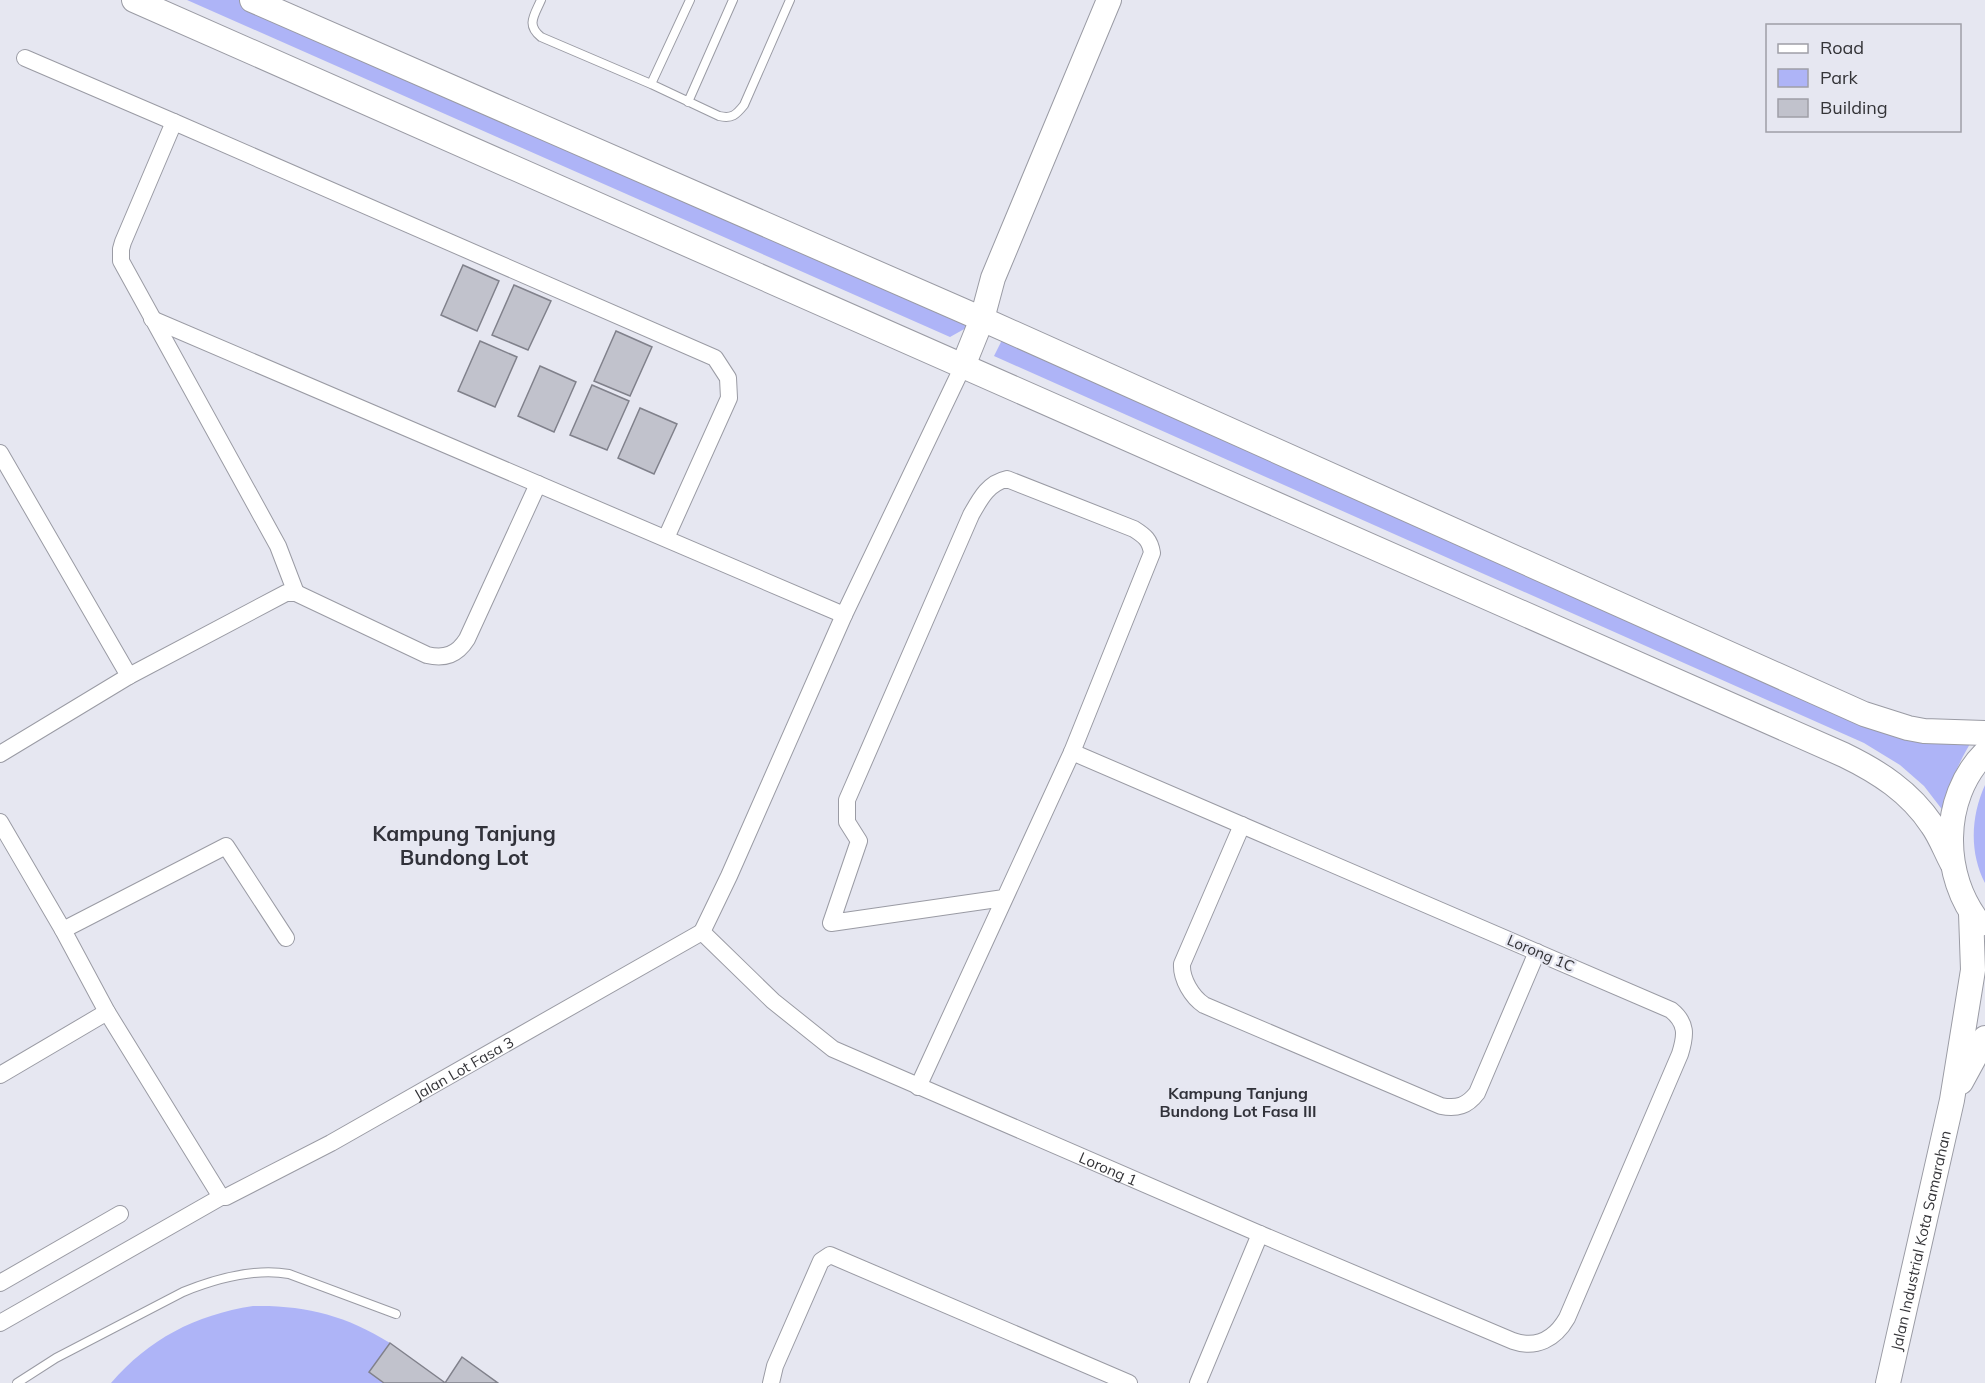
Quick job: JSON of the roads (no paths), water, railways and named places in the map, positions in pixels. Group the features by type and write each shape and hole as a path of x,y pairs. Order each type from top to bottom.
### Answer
{"main road":[{"path":"134,0 1862,764 1885,777 1917,806 1933,826 1952,863 1959,889 1978,922"},
{"path":"252,0 982,319 1864,714 1924,731 1985,733"},
{"path":"963,366 982,319 993,279 1109,0"},
{"path":"1952,863 1951,827 1959,792 1978,760 1985,753"},
{"name":"Jalan Industrial Kota Samarahan","path":"1888,1383 1952,1100 1973,970 1978,922"},
{"name":"Jalan Industrial Kota Samarahan","path":"1952,1100 1985,1038"}],"street":[{"path":"25,58 715,358 728,378 729,398 666,538"},
{"path":"174,122 121,249 121,261 278,546 296,593"},
{"path":"152,319 844,615"},
{"path":"702,932 844,615 963,366"},
{"path":"0,453 129,675"},
{"path":"918,1087 1072,752 1152,554 1146,537 1134,529 1007,479 998,481 984,494 971,515 847,800 847,822 859,841 831,923 1004,898"},
{"path":"0,754 129,675 286,593 296,593 427,655 441,657 451,655 460,649 466,639 538,484"},
{"name":"Lorong 1C","path":"1072,752 1671,1010 1679,1017 1685,1030 1680,1054 1567,1318 1558,1332 1547,1341"},
{"path":"0,822 6,848 63,930 107,1012 221,1197"},
{"path":"1242,825 1182,964 1184,979 1188,987 1199,1002 1215,1010 1441,1106 1456,1107 1464,1105 1477,1093 1537,952"},
{"path":"63,930 226,846 286,938"},
{"name":"Lorong 1","path":"702,932 773,1001 833,1050 1513,1341 1530,1344 1547,1341"},
{"name":"Jalan Lot Fasa 3","path":"0,1323 221,1197 226,1197 331,1143 702,932"},
{"path":"0,1075 107,1012"},
{"path":"0,1283 120,1214"},
{"path":"1198,1383 1260,1234"},
{"path":"771,1383 775,1366 821,1261 830,1255 1129,1383"}],"lane":[{"path":"541,0 532,23 537,34 728,118 736,114 744,105 790,0"},
{"path":"651,84 690,0"},
{"path":"688,102 733,0"},
{"path":"17,1383 56,1358 183,1292 196,1286 257,1272 271,1271 289,1274 396,1314"}],"district":[{"name":"Kampung Tanjung Bundong Lot","path":"464,845"},
{"name":"Kampung Tanjung Bundong Lot Fasa III","path":"1238,1102"}]}
